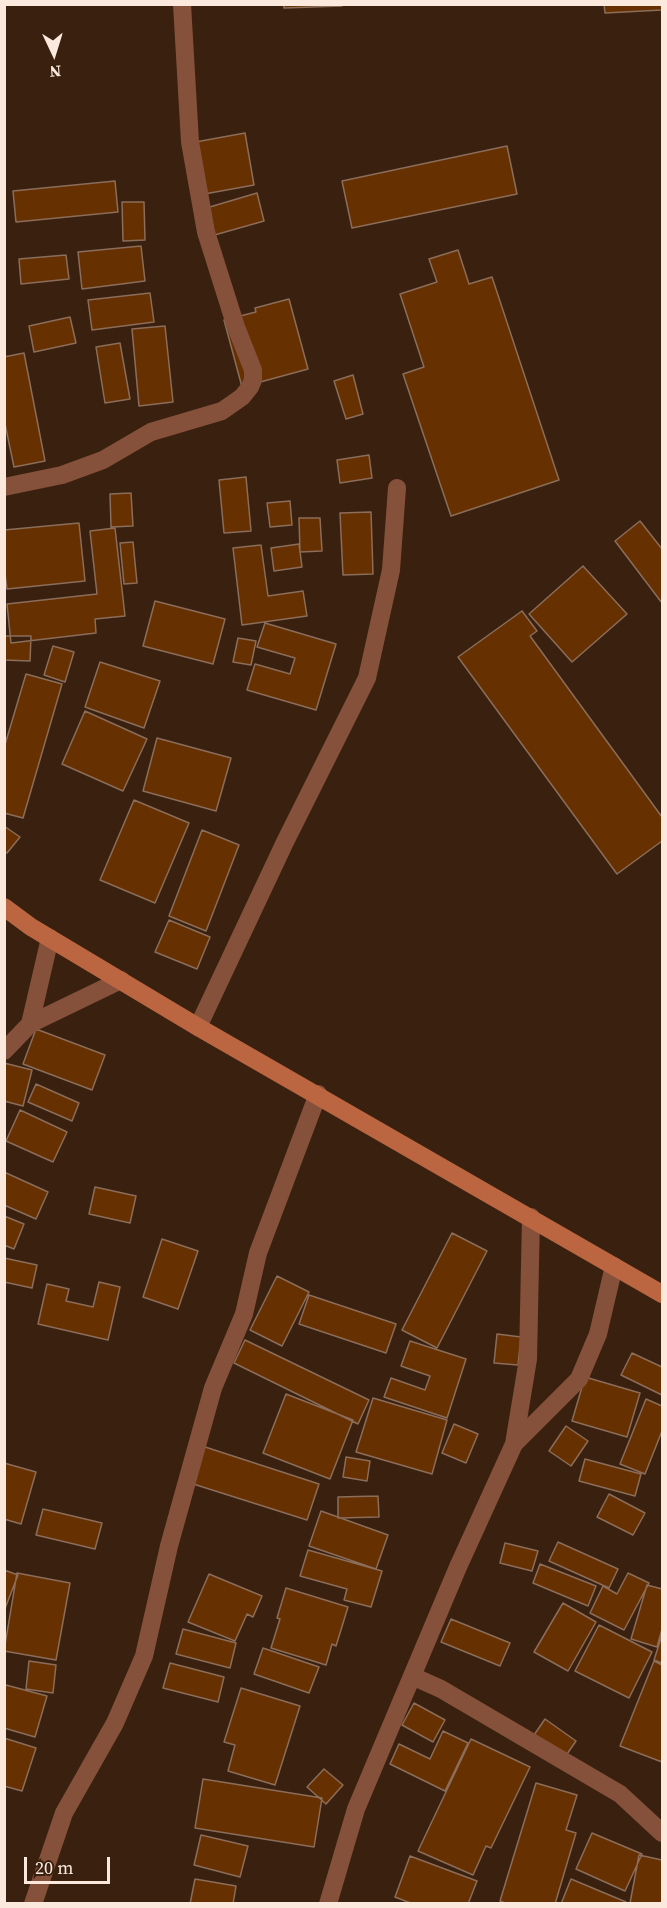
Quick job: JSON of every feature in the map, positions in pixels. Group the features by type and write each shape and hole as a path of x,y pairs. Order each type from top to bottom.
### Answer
{"main road":[{"path":"4,908 198,1027 663,1294"}],"street":[{"path":"4,487 62,476 104,460 157,430 222,411 242,398 253,380 252,370 206,232 190,142 182,4"},
{"path":"198,1027 285,842 367,678 391,570 397,488"},
{"path":"30,1024 50,938"},
{"path":"4,1051 30,1024 121,980"},
{"path":"33,1904 64,1814 115,1723 144,1656 170,1546 213,1388 244,1314 258,1253 318,1094"},
{"path":"328,1904 356,1809 458,1567 514,1444 528,1359 531,1217"},
{"path":"514,1444 579,1380 598,1334 614,1266"},
{"path":"412,1676 441,1689 620,1794 663,1833"}],"building":[{"path":"284,4 342,4 342,6 284,8"},
{"path":"604,4 661,4 662,10 605,13"},
{"path":"245,133 254,185 199,195 190,143"},
{"path":"507,146 517,194 352,228 342,181"},
{"path":"115,181 118,212 16,222 13,191"},
{"path":"257,193 264,221 211,236 203,209"},
{"path":"122,202 144,202 145,240 123,241"},
{"path":"141,246 145,281 82,289 78,252"},
{"path":"458,250 469,284 492,277 559,480 451,516 403,374 424,367 400,294 437,282 429,259"},
{"path":"66,255 69,279 21,284 19,259"},
{"path":"150,293 154,322 92,330 88,300"},
{"path":"289,299 308,369 242,387 224,320 256,312 255,308"},
{"path":"70,317 76,343 34,352 29,326"},
{"path":"165,326 173,402 139,406 132,329"},
{"path":"120,343 130,399 105,403 96,347"},
{"path":"24,353 45,461 14,467 4,419 4,357"},
{"path":"353,375 363,414 346,419 334,381"},
{"path":"369,455 372,478 340,483 337,460"},
{"path":"246,477 251,531 224,533 219,480"},
{"path":"131,493 133,526 111,527 110,494"},
{"path":"290,501 292,525 270,527 267,503"},
{"path":"371,512 373,574 343,575 340,513"},
{"path":"299,518 320,518 322,551 300,552"},
{"path":"640,521 662,549 662,603 615,541"},
{"path":"79,523 85,581 7,589 4,530"},
{"path":"115,528 125,616 95,619 96,633 11,643 7,604 97,594 90,531"},
{"path":"133,542 137,583 124,584 120,543"},
{"path":"299,544 302,567 274,571 271,548"},
{"path":"261,545 268,596 303,591 307,616 242,625 233,548"},
{"path":"583,566 627,614 572,662 529,614"},
{"path":"155,601 225,619 213,664 143,646"},
{"path":"522,611 537,631 530,636 662,817 662,841 617,874 458,657"},
{"path":"265,623 336,644 316,710 247,690 255,664 290,674 295,658 257,647"},
{"path":"4,636 31,636 30,661 4,660"},
{"path":"238,638 256,641 251,665 233,662"},
{"path":"53,646 74,652 65,682 44,675"},
{"path":"100,662 160,681 144,728 85,707"},
{"path":"26,674 62,684 23,818 4,813 4,748"},
{"path":"85,711 147,739 123,791 62,764"},
{"path":"157,738 231,758 216,811 143,791"},
{"path":"134,800 189,823 155,903 100,880"},
{"path":"4,826 20,837 7,853 4,851"},
{"path":"202,830 239,845 206,931 169,916"},
{"path":"169,920 210,937 197,969 155,952"},
{"path":"36,1029 105,1055 92,1090 23,1064"},
{"path":"4,1063 32,1070 23,1106 4,1101"},
{"path":"36,1084 79,1103 72,1121 28,1102"},
{"path":"20,1110 67,1132 53,1162 6,1141"},
{"path":"4,1172 48,1192 36,1219 4,1205"},
{"path":"95,1187 136,1196 130,1223 89,1214"},
{"path":"4,1216 24,1224 14,1249 4,1245"},
{"path":"452,1233 487,1251 437,1348 402,1330"},
{"path":"162,1239 198,1251 178,1309 143,1297"},
{"path":"4,1258 37,1265 32,1288 4,1282"},
{"path":"277,1276 309,1292 282,1346 250,1330"},
{"path":"99,1282 120,1287 108,1340 38,1324 47,1284 69,1289 66,1301 93,1307"},
{"path":"309,1295 396,1324 386,1353 299,1324"},
{"path":"497,1334 521,1337 518,1365 494,1363"},
{"path":"245,1340 369,1400 358,1424 234,1363"},
{"path":"410,1341 466,1359 447,1418 384,1397 391,1378 425,1390 430,1376 401,1366"},
{"path":"632,1353 662,1367 662,1395 621,1375"},
{"path":"585,1377 640,1393 627,1437 572,1421"},
{"path":"286,1394 353,1420 330,1479 263,1453"},
{"path":"373,1398 447,1420 432,1474 356,1452"},
{"path":"646,1399 662,1406 662,1431 645,1474 620,1464"},
{"path":"454,1424 478,1434 466,1463 442,1453"},
{"path":"566,1426 588,1441 571,1466 549,1451"},
{"path":"199,1445 319,1484 307,1520 187,1482"},
{"path":"346,1457 370,1461 367,1481 343,1477"},
{"path":"585,1459 641,1474 635,1496 579,1481"},
{"path":"4,1463 36,1472 21,1524 4,1519"},
{"path":"609,1494 645,1513 633,1535 597,1517"},
{"path":"378,1496 379,1517 338,1518 338,1497"},
{"path":"43,1509 102,1523 95,1549 36,1535"},
{"path":"321,1511 388,1535 376,1569 309,1546"},
{"path":"558,1542 618,1569 609,1588 549,1561"},
{"path":"505,1543 538,1551 532,1571 500,1563"},
{"path":"308,1550 382,1571 371,1607 344,1600 347,1589 300,1576"},
{"path":"540,1564 596,1586 588,1606 533,1583"},
{"path":"4,1570 18,1575 4,1611"},
{"path":"17,1573 70,1583 56,1660 4,1651"},
{"path":"628,1573 649,1583 624,1630 590,1613 603,1586 617,1594"},
{"path":"209,1574 262,1596 253,1617 247,1614 235,1641 188,1622"},
{"path":"647,1585 662,1589 662,1629 657,1647 631,1639"},
{"path":"286,1588 348,1607 336,1646 332,1644 326,1665 271,1648"},
{"path":"563,1603 596,1622 568,1671 534,1652"},
{"path":"451,1619 510,1643 500,1666 441,1642"},
{"path":"599,1625 652,1652 629,1698 575,1671"},
{"path":"183,1629 236,1643 230,1668 176,1654"},
{"path":"662,1635 662,1663 654,1660"},
{"path":"263,1648 319,1667 309,1693 254,1674"},
{"path":"29,1661 56,1665 53,1693 26,1689"},
{"path":"654,1661 662,1665 662,1762 620,1746"},
{"path":"170,1663 224,1677 218,1702 163,1688"},
{"path":"6,1685 47,1696 35,1737 4,1728"},
{"path":"241,1688 300,1706 275,1785 228,1771 235,1745 224,1742"},
{"path":"414,1703 445,1720 433,1742 402,1725"},
{"path":"545,1719 576,1741 565,1757 534,1735"},
{"path":"443,1731 468,1743 445,1791 390,1764 399,1744 430,1759"},
{"path":"4,1738 36,1748 22,1791 4,1786"},
{"path":"471,1739 530,1767 491,1848 486,1846 473,1875 418,1851"},
{"path":"324,1769 343,1785 326,1804 307,1787"},
{"path":"203,1779 322,1798 314,1847 195,1828"},
{"path":"536,1783 577,1795 566,1830 576,1833 555,1904 508,1904 500,1901"},
{"path":"592,1833 642,1854 625,1891 576,1869"},
{"path":"201,1835 248,1846 240,1877 194,1865"},
{"path":"639,1855 662,1860 662,1904 630,1903"},
{"path":"410,1856 477,1881 468,1904 413,1904 395,1897"},
{"path":"195,1879 236,1886 233,1904 190,1904"},
{"path":"571,1879 626,1902 626,1904 561,1904"}]}
